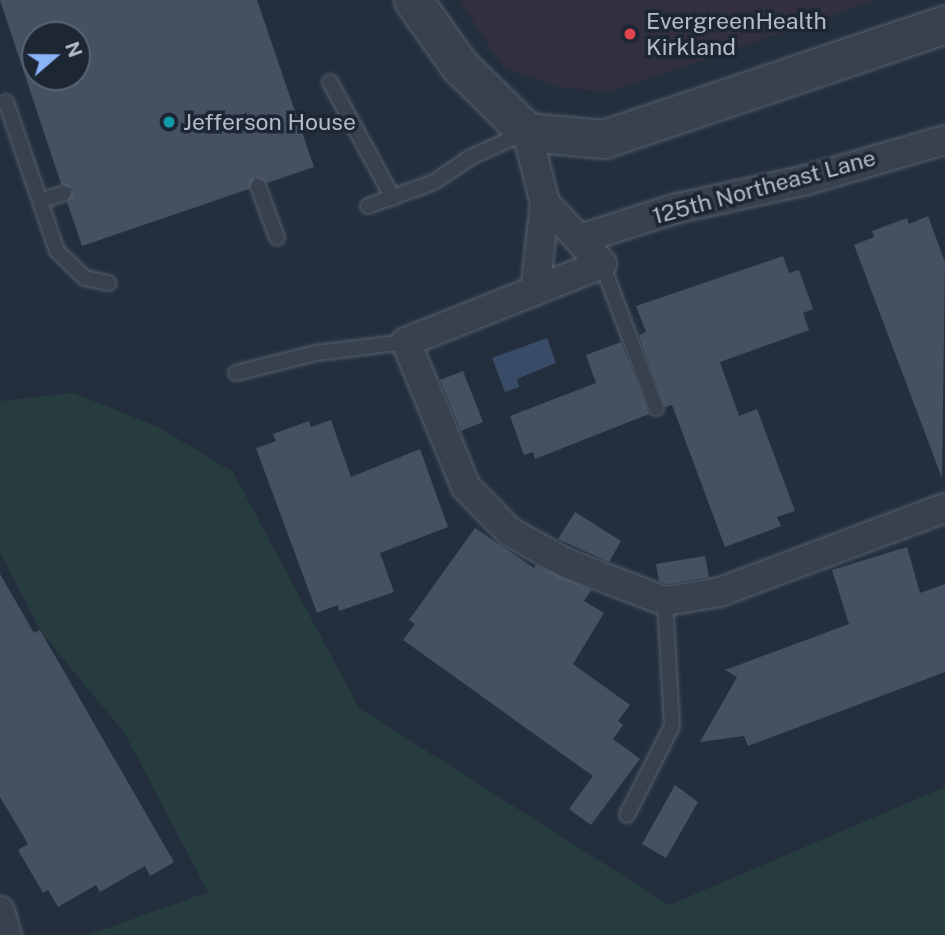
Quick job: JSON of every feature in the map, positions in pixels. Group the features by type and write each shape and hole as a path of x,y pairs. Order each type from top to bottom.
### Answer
{"street":[{"path":"414,0 459,65 527,132 545,203 535,291"},
{"path":"527,132 604,139 945,24"},
{"name":"125th Northeast Lane","path":"583,238 674,209 807,180 945,140"},
{"path":"545,203 583,238 601,264 406,342 466,487 510,532 566,563 665,601 720,592 945,508"},
{"path":"0,911 7,935"}],"lane":[{"path":"330,82 393,198"},
{"path":"6,102 57,251 69,266 85,278 108,284"},
{"path":"368,206 434,182 471,157 527,132"},
{"path":"258,186 277,238"},
{"path":"40,201 64,193"},
{"path":"601,264 656,408"},
{"path":"236,373 316,353 406,342"},
{"path":"627,815 672,726 665,601"}],"shaded area":[{"name":"EvergreenHealth Kirkland","path":"460,0 877,0 609,92 559,87 503,67"}],"green space":[{"path":"74,393 160,428 233,472 359,708 669,905 945,787 945,935 88,935 208,892 125,734 40,630 0,552 0,401"}],"water":[{"path":"547,338 556,363 517,379 519,387 505,392 492,358"}],"building":[{"name":"Jefferson House","path":"0,0 257,0 314,167 267,183 255,177 249,189 82,246 67,202 73,189 61,184 30,91 91,91 91,21 21,21 21,63"},
{"path":"928,216 945,262 942,478 854,245 874,237 872,231 907,218 909,224"},
{"path":"783,256 789,273 799,270 813,309 803,313 809,330 720,362 739,416 757,409 795,511 777,517 781,526 725,547 672,405 665,407 639,335 646,332 636,306"},
{"path":"621,342 649,414 535,459 533,452 524,455 510,416 596,383 586,355"},
{"path":"463,371 483,422 461,431 440,380"},
{"path":"331,420 351,477 420,449 448,527 380,553 394,592 339,611 338,605 317,613 256,448 276,441 273,434 309,421 311,427"},
{"path":"575,512 621,541 609,562 558,539"},
{"path":"475,528 534,568 536,565 591,590 584,601 604,613 573,664 630,705 618,721 623,725 613,739 640,759 591,825 569,809 593,776 403,640 415,624 409,620"},
{"path":"907,547 920,593 945,584 945,672 748,746 744,736 700,742 737,677 725,670 849,624 832,570"},
{"path":"705,556 709,577 667,584 659,581 656,564"},
{"path":"0,574 34,633 40,630 174,862 150,876 145,866 100,892 96,885 58,907 48,890 43,893 18,850 28,844 0,797"},
{"path":"675,785 698,802 666,858 642,844"}],"place":[{"name":"EvergreenHealth Kirkland","path":"630,34"},
{"name":"Jefferson House","path":"169,122"}]}
